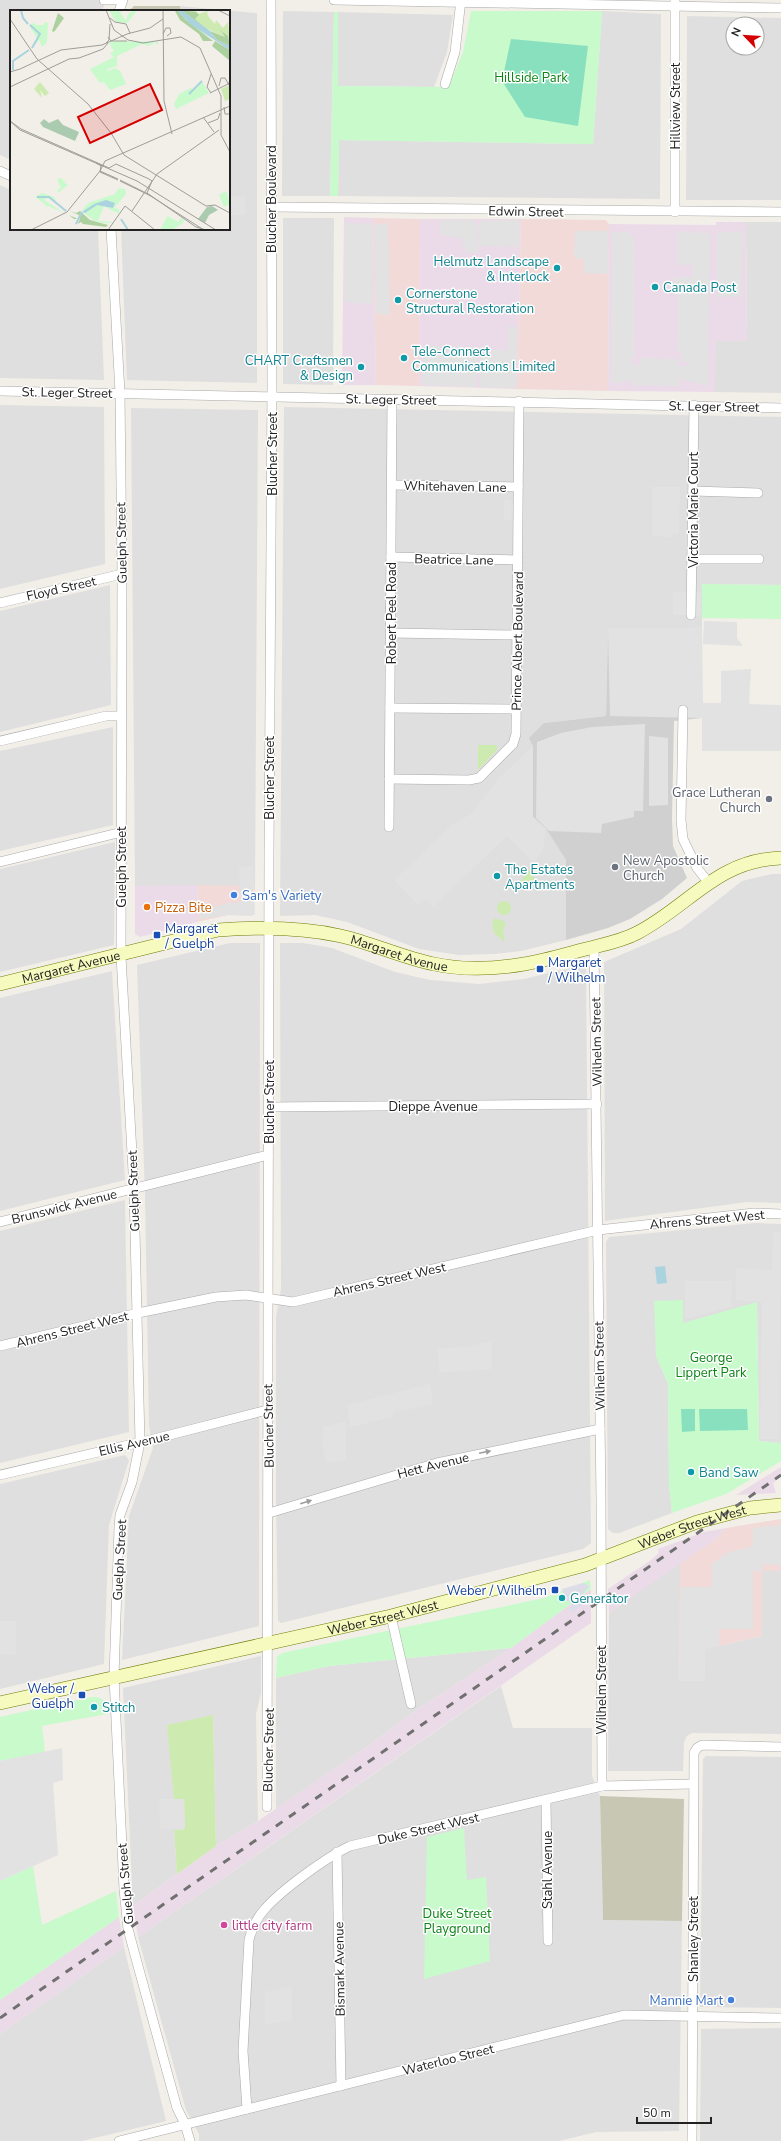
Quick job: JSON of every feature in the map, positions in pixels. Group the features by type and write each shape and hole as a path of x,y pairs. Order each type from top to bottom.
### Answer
{"street":[{"path":"104,0 115,0"},
{"path":"119,10 123,0"},
{"name":"Blucher Boulevard","path":"271,0 272,398"},
{"path":"334,0 675,3 781,8"},
{"path":"445,84 455,52 461,1"},
{"name":"Hillview Street","path":"675,3 675,212"},
{"path":"0,171 10,176"},
{"name":"Edwin Street","path":"272,207 781,212"},
{"name":"Guelph Street","path":"111,230 120,393 122,574 121,956 134,1189 140,1442 137,1461 120,1516 114,1677 124,1889 128,1929 176,2108 185,2124 190,2141"},
{"name":"St. Leger Street","path":"0,391 272,398 519,401 781,408"},
{"name":"Blucher Street","path":"267,1806 269,1513 267,1298 272,398"},
{"name":"Robert Peel Road","path":"389,827 392,399"},
{"name":"Prince Albert Boulevard","path":"390,779 469,780 479,778 513,744 516,734 519,401"},
{"name":"Victoria Marie Court","path":"691,615 694,405"},
{"name":"Whitehaven Lane","path":"392,485 518,487"},
{"path":"693,491 758,493"},
{"name":"Beatrice Lane","path":"391,557 518,560"},
{"path":"693,559 759,559"},
{"name":"Floyd Street","path":"0,603 122,574"},
{"path":"391,633 517,635"},
{"path":"390,708 516,709"},
{"path":"683,710 681,820 683,839 697,868 708,882"},
{"path":"0,741 106,716 121,716"},
{"path":"0,862 122,832"},
{"name":"Margaret Avenue","path":"0,984 121,956 218,930 269,929 307,930 320,932 371,944 433,964 481,968 523,964 618,941 636,933 656,921 708,882 740,865 762,858 781,858"},
{"name":"Wilhelm Street","path":"594,947 597,1104 602,1786"},
{"name":"Dieppe Avenue","path":"269,1107 597,1104"},
{"name":"Brunswick Avenue","path":"0,1222 268,1155"},
{"name":"Ahrens Street West","path":"0,1346 138,1313 216,1297 246,1295 293,1302 598,1230 754,1213 781,1214"},
{"name":"Ellis Avenue","path":"0,1474 140,1442 267,1410"},
{"name":"Hett Avenue","path":"269,1513 437,1463 600,1429"},
{"name":"Weber Street West","path":"0,1703 268,1642 391,1616 543,1577 600,1559 697,1522 750,1508 781,1505"},
{"path":"391,1616 411,1704"},
{"path":"693,1784 694,1753 697,1748 702,1745 781,1748"},
{"name":"Duke Street West","path":"248,2109 243,2051 249,1940 254,1923 264,1909 285,1891 337,1852 350,1846 602,1786 693,1784"},
{"name":"Shanley Street","path":"692,2141 693,1784"},
{"name":"Stahl Avenue","path":"546,1800 548,1941"},
{"name":"Bismark Avenue","path":"337,1852 341,2086"},
{"name":"Waterloo Street","path":"119,2141 624,2015 781,2018"}],"shaded area":[{"path":"0,0 108,0 102,10 10,10 10,160 0,155"},
{"path":"134,6 180,6 224,10 130,10"},
{"path":"134,6 180,6 180,10 130,10"},
{"path":"230,11 257,13 257,383 127,380 121,230 230,230"},
{"path":"283,11 334,12 330,196 282,196"},
{"path":"602,11 661,14 660,199 338,196 339,140 593,144"},
{"path":"338,12 453,15 447,52 434,87 338,86"},
{"path":"687,16 725,17 725,56 765,56 765,18 781,18 781,200 686,200"},
{"path":"0,185 10,190 10,230 98,230 104,380 0,378"},
{"path":"230,196 245,196 245,215 230,215"},
{"path":"344,217 373,218 376,385 342,385"},
{"path":"283,218 334,218 333,385 283,384"},
{"path":"373,218 420,219 419,386 376,385"},
{"path":"420,219 521,219 517,389 419,386"},
{"path":"521,219 606,220 609,224 608,391 517,389"},
{"path":"440,220 475,220 475,224 479,224 478,253 466,253 465,246 462,245 463,239 440,234"},
{"path":"519,220 519,247 479,246 481,221"},
{"path":"716,222 746,222 747,341 716,341 715,392 608,391 609,224 716,225"},
{"path":"746,222 781,222 781,393 715,392 715,341 747,341"},
{"path":"345,223 372,224 372,304 345,302"},
{"path":"388,223 390,312 388,315 376,313 374,225"},
{"path":"575,231 608,231 608,274 584,273 584,259 576,259 576,256 574,257"},
{"path":"743,231 741,296 717,297 717,233"},
{"path":"612,232 629,232 630,236 635,237 634,358 630,358 631,363 634,365 640,365 640,358 678,359 678,366 689,366 688,362 681,362 681,352 677,352 678,295 674,295 674,277 692,277 693,265 677,265 677,232 710,233 708,386 679,379 679,386 632,385 632,380 611,383"},
{"path":"508,326 517,327 516,388 480,387 479,350 508,350"},
{"path":"425,346 477,347 477,387 422,385"},
{"path":"0,405 104,407 105,564 0,589"},
{"path":"284,407 781,417 781,585 702,584 702,627 608,628 606,716 544,723 533,746 533,817 546,829 566,860 566,940 521,951 494,954 459,955 419,949 347,922 315,915 280,916"},
{"path":"131,408 258,410 255,886 135,886"},
{"path":"652,487 680,487 679,534 672,534 671,538 652,535"},
{"path":"504,500 511,500 511,520 504,520"},
{"path":"110,585 111,705 0,732 0,611"},
{"path":"673,592 701,592 701,615 673,615"},
{"path":"704,621 737,622 737,638 743,646 703,644"},
{"name":"New Apostolic Church","path":"702,627 702,718 674,721 672,819 673,846 687,878 662,899 630,919 608,928 566,940 566,860 546,829 533,817 533,746 529,738 544,723 606,716 608,628"},
{"path":"702,627 703,703 721,703 721,671 751,669 749,704 781,705 781,751 702,751 702,718 610,716 608,628"},
{"path":"645,724 643,811 634,811 634,817 602,824 601,833 549,831 536,818 537,742 561,733 592,727"},
{"path":"113,727 113,825 0,851 0,751"},
{"path":"649,736 668,738 668,805 649,806"},
{"path":"533,746 533,817 546,829 543,849 538,857 533,862 507,836 433,907 425,899 418,905 394,880 453,824 471,814 499,778"},
{"path":"115,842 114,945 0,972 0,869"},
{"path":"253,866 255,914 251,916 228,915 200,919 199,906 218,906 227,903 241,902 239,868"},
{"path":"772,874 781,874 781,1203 747,1202 605,1221 604,962 681,929 742,881"},
{"path":"198,885 255,886 253,915 228,915 197,922"},
{"path":"198,885 197,922 140,937 135,934 135,886"},
{"path":"230,943 260,943 259,1626 122,1660 129,1516 153,1448 149,1425 145,1195 137,965"},
{"path":"280,943 303,943 332,948 395,972 430,980 479,984 524,979 586,964 591,1543 583,1549 281,1623 278,1621 276,1501 276,1317 281,1289"},
{"path":"112,971 125,1180 0,1211 0,998"},
{"path":"125,1200 129,1432 0,1463 0,1231"},
{"path":"755,1223 781,1224 781,1443 759,1441 757,1302 656,1356 668,1384 669,1484 672,1513 619,1533 613,1533 608,1529 606,1242 609,1237"},
{"path":"773,1232 781,1232 779,1439 760,1439 762,1302 736,1300 736,1268 772,1270"},
{"path":"685,1281 732,1281 731,1307 685,1319"},
{"path":"492,1341 492,1369 439,1373 438,1348 465,1347"},
{"path":"430,1384 433,1405 393,1412 393,1417 350,1427 347,1405"},
{"path":"346,1421 346,1460 327,1463 321,1439 323,1436 323,1427"},
{"path":"125,1455 129,1460 109,1525 104,1664 0,1689 0,1484"},
{"path":"781,1467 781,1477 773,1483 776,1493 736,1495"},
{"path":"781,1519 781,1571 762,1571 762,1636 705,1649 704,1681 678,1681 680,1563 717,1538 726,1528"},
{"path":"781,1525 781,1565 763,1564 762,1571 753,1571 753,1629 719,1629 719,1646 705,1649 704,1681 678,1681 681,1587 712,1587 712,1564 727,1553 753,1546 753,1528"},
{"path":"726,1528 717,1538 609,1613 608,1589 651,1560 659,1553 658,1549 704,1532"},
{"path":"680,1563 681,1587 704,1681 705,1649 762,1636 762,1571 781,1571 781,1734 692,1733 687,1736 684,1742 683,1771 608,1771 609,1613"},
{"path":"583,1583 590,1586 584,1592 584,1598 581,1606 572,1613 569,1609 572,1604 565,1599 562,1589"},
{"path":"591,1589 591,1623 138,1937 133,1906 216,1846 258,1821 371,1744 418,1709 511,1648"},
{"path":"0,1621 16,1621 16,1655 0,1654"},
{"path":"511,1648 418,1709 371,1744 276,1809 276,1678 329,1666"},
{"path":"261,1656 261,1693 256,1714 258,1821 216,1846 213,1715 174,1799 184,1799 185,1829 174,1830 177,1874 133,1906 123,1688"},
{"path":"501,1686 513,1728 592,1728 592,1776 600,1796 603,1920 682,1921 679,2131 596,2132 559,2141 199,2141 199,2134 186,2110 138,1937"},
{"path":"62,1748 63,1780 53,1783 58,1855 0,1881 0,1761"},
{"path":"706,1756 781,1757 781,2008 700,2007 703,1759"},
{"path":"600,1796 684,1799 682,1921 603,1920"},
{"path":"159,1799 184,1799 185,1829 160,1830"},
{"path":"119,1917 124,1947 0,2034 0,2000"},
{"path":"124,1947 166,2121 82,2141 0,2141 0,2034"},
{"path":"292,1987 292,2020 265,2025 265,1992"},
{"path":"781,2028 781,2141 700,2141 701,2029"}],"green space":[{"name":"Hillside Park","path":"471,11 602,11 593,144 339,140 338,196 330,196 334,12 338,12 338,86 434,87 449,86 463,52"},
{"path":"511,39 588,46 578,126 525,117 502,81"},
{"path":"702,584 781,585 781,619 702,618"},
{"path":"478,745 497,745 497,750 478,770"},
{"path":"531,868 535,881 524,890 515,888"},
{"path":"504,901 509,903 511,908 509,913 504,915 499,913 497,908 499,903"},
{"path":"495,918 506,922 503,932 505,940 502,941 501,937 498,937 494,933 492,922"},
{"name":"George Lippert Park","path":"683,1300 683,1323 757,1302 759,1441 781,1443 781,1461 726,1494 672,1513 669,1484 668,1384 656,1356 654,1301"},
{"path":"681,1409 695,1409 695,1431 682,1432"},
{"path":"699,1409 747,1409 748,1430 700,1431"},
{"path":"590,1580 591,1589 511,1648 329,1666 276,1678 277,1657 282,1653 544,1598"},
{"path":"90,1697 99,1697 104,1700 107,1714 42,1726 45,1752 0,1761 0,1717"},
{"path":"213,1715 216,1846 177,1874 174,1830 185,1829 184,1799 174,1799 167,1725"},
{"name":"Duke Street Playground","path":"464,1828 467,1880 486,1877 490,1961 424,1979 427,1837"},
{"path":"33,1866 42,1925 116,1891 119,1917 0,2000 0,1881"}],"water":[{"path":"665,1266 667,1283 657,1284 655,1267"}],"railway":[{"path":"0,2018 781,1475"}],"place":[{"name":"Helmutz Landscape & Interlock","path":"557,268"},
{"name":"Canada Post","path":"655,287"},
{"name":"Cornerstone Structural Restoration","path":"398,300"},
{"name":"Tele-Connect Communications Limited","path":"404,358"},
{"name":"CHART Craftsmen & Design","path":"361,367"},
{"name":"Grace Lutheran Church","path":"769,799"},
{"name":"New Apostolic Church","path":"615,867"},
{"name":"The Estates Apartments","path":"497,876"},
{"name":"Sam's Variety","path":"234,895"},
{"name":"Pizza Bite","path":"147,907"},
{"name":"Margaret / Guelph","path":"157,935"},
{"name":"Margaret / Wilhelm","path":"540,969"},
{"name":"Band Saw","path":"691,1472"},
{"name":"Weber / Wilhelm","path":"555,1590"},
{"name":"Generator","path":"562,1598"},
{"name":"Weber / Guelph","path":"82,1695"},
{"name":"Stitch","path":"94,1707"},
{"name":"little city farm","path":"224,1925"},
{"name":"Mannie Mart","path":"731,2000"}]}
